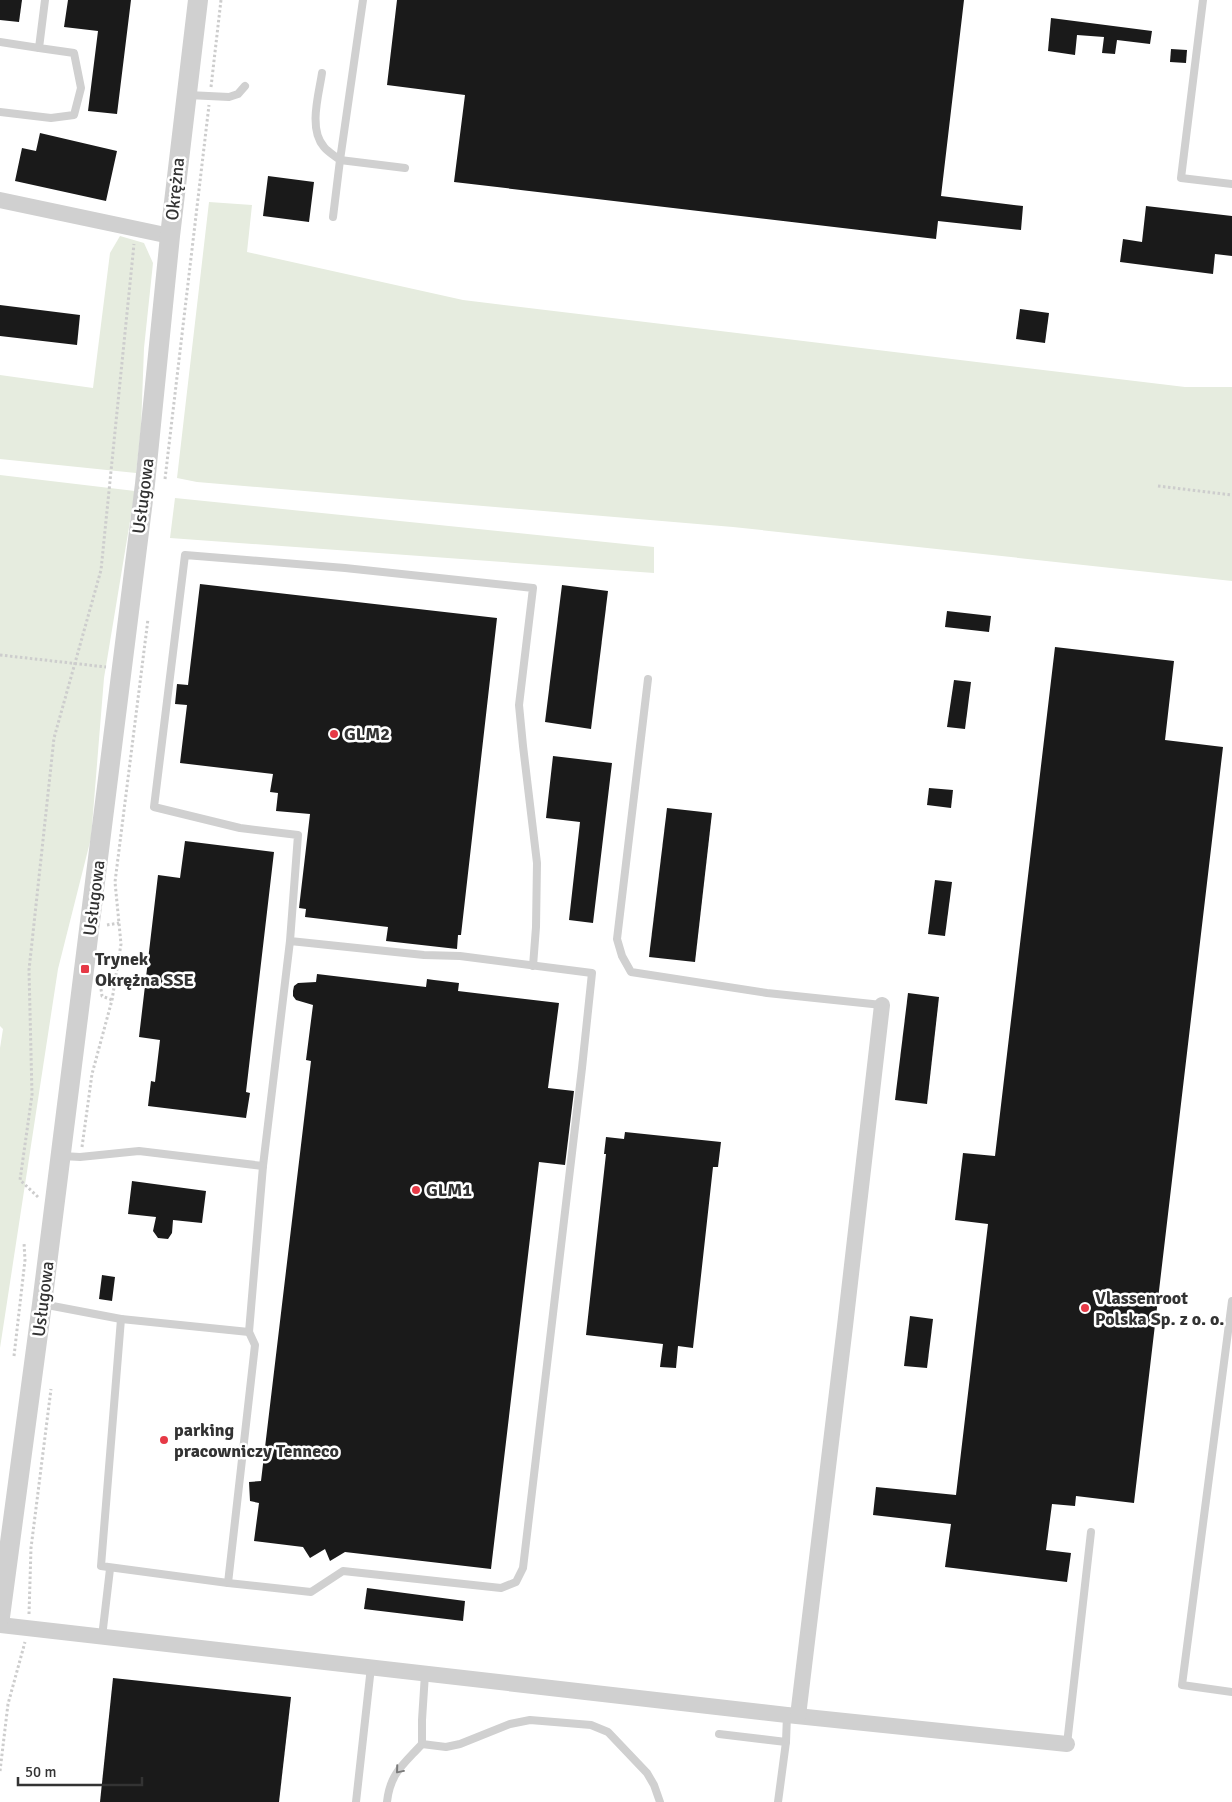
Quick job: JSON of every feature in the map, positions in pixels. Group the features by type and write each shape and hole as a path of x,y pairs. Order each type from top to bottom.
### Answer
{"street":[{"name":"Okrężna","path":"0,200 170,236 198,0"},
{"name":"Usługowa","path":"0,1617 53,1212 71,1157 122,669 145,484 170,236"},
{"path":"793,1715 845,1326 882,1005"},
{"path":"0,1625 425,1674 1067,1744"}],"lane":[{"path":"39,48 45,0"},
{"path":"332,217 363,0"},
{"path":"1203,0 1181,178 1232,184"},
{"path":"0,42 74,53 81,88 74,114 50,118 0,112"},
{"path":"322,73 316,117 316,133 324,147 340,160 406,168"},
{"path":"186,94 229,97 238,94 245,86"},
{"path":"228,1583 255,1345 249,1332 264,1166 290,941 298,835 240,828 154,807 185,555 344,568 533,588 520,704 537,863 536,928 533,966"},
{"path":"648,679 616,938 622,956 631,972 767,993 882,1005"},
{"path":"121,1319 101,1566 311,1592 343,1571 501,1588 516,1582 523,1568 592,972 460,956 424,955 290,941"},
{"path":"71,1157 140,1151 264,1166"},
{"path":"1232,1301 1182,1686 1232,1692"},
{"path":"42,1304 121,1319 249,1332"},
{"path":"1067,1744 1091,1532"},
{"path":"102,1637 110,1568"},
{"path":"356,1802 371,1667"},
{"path":"387,1802 390,1783 395,1774 422,1744 425,1674"},
{"path":"778,1802 786,1742 793,1715"},
{"path":"422,1744 446,1747 460,1744 510,1724 530,1720 591,1725 608,1732 647,1773 654,1784 660,1802"},
{"path":"719,1734 786,1742"}],"path":[{"path":"165,486 221,0"},
{"path":"53,1212 20,1180 32,1095 29,970 54,738 102,570 135,228"},
{"path":"1158,486 1232,495"},
{"path":"71,1157 112,1000 121,944 115,882 149,615"},
{"path":"0,655 75,662 122,669"},
{"path":"107,931 108,924 119,923"},
{"path":"101,989 102,996 112,1000"},
{"path":"14,1356 25,1260 24,1243"},
{"path":"0,1771 8,1704 28,1629 31,1548 52,1381"}],"shaded area":[{"path":"209,202 252,205 247,252 463,300 1185,387 1232,387 1232,581 733,527 197,482 177,478"},
{"path":"120,236 144,243 153,263 144,348 141,428 136,473 0,459 0,375 93,388 110,253"},
{"path":"0,475 135,491 104,678 91,838 58,969 0,1348 0,1048 3,1029 0,1026"},
{"path":"175,498 654,547 654,573 170,538"}],"building":[{"path":"0,0 22,0 19,22 0,20"},
{"path":"68,0 131,0 117,114 88,111 98,31 64,27"},
{"path":"397,0 964,0 941,196 1023,206 1021,230 938,221 936,239 454,182 465,95 387,85"},
{"path":"1051,18 1152,31 1150,44 1117,40 1115,54 1102,53 1104,37 1077,35 1075,55 1048,51"},
{"path":"1171,49 1187,50 1186,63 1170,62"},
{"path":"40,133 117,151 106,201 15,181 22,148 36,151"},
{"path":"268,176 314,182 309,222 263,216"},
{"path":"1146,206 1232,216 1232,256 1215,254 1213,274 1120,262 1123,239 1142,242"},
{"path":"0,305 80,315 77,345 0,336"},
{"path":"1020,309 1049,313 1045,343 1016,339"},
{"name":"GLM2","path":"200,584 497,618 461,935 458,935 457,949 386,941 388,927 305,917 306,909 299,908 310,814 276,811 278,793 270,792 273,774 180,763 187,705 175,704 177,684 188,685"},
{"path":"562,585 608,591 591,729 545,722"},
{"path":"947,611 991,616 989,632 945,627"},
{"path":"1055,647 1174,661 1165,740 1223,747 1134,1503 1076,1496 1075,1506 1052,1504 1046,1550 1071,1553 1067,1582 945,1567 951,1524 873,1515 876,1487 956,1495 988,1224 955,1220 963,1153 995,1156"},
{"path":"954,680 971,682 965,729 947,727"},
{"path":"553,756 612,763 593,923 569,920 580,822 546,818"},
{"path":"929,788 953,790 951,808 927,805"},
{"path":"667,808 712,813 695,962 649,957"},
{"path":"185,841 274,852 246,1092 250,1093 246,1118 148,1106 151,1081 155,1082 160,1040 139,1037 158,875 180,878"},
{"path":"935,880 952,882 945,936 928,934"},
{"path":"317,974 426,987 427,979 459,983 458,991 559,1003 548,1088 574,1091 565,1165 539,1162 491,1569 345,1552 330,1561 325,1549 310,1558 303,1547 254,1541 259,1503 250,1501 249,1482 261,1481 311,1061 306,1060 313,1005 296,1000 293,996 293,991 294,986 298,983 316,982"},
{"path":"908,993 939,997 927,1104 895,1100"},
{"path":"625,1132 721,1142 718,1167 713,1167 693,1348 678,1346 676,1368 660,1367 663,1344 586,1335 606,1154 604,1154 606,1137 624,1139"},
{"path":"132,1181 206,1191 202,1223 173,1220 172,1233 168,1239 158,1238 153,1231 156,1217 128,1214"},
{"path":"102,1275 115,1277 112,1301 99,1299"},
{"path":"910,1316 933,1319 927,1368 904,1366"},
{"path":"367,1588 465,1601 463,1621 364,1609"},
{"path":"113,1678 291,1697 279,1802 100,1802"}],"place":[{"name":"GLM2","path":"334,734"},
{"name":"Trynek Okrężna SSE","path":"85,969"},
{"name":"GLM1","path":"416,1190"},
{"name":"Vlassenroot Polska Sp. z o. o.","path":"1085,1308"},
{"name":"parking pracowniczy Tenneco","path":"164,1440"}]}
